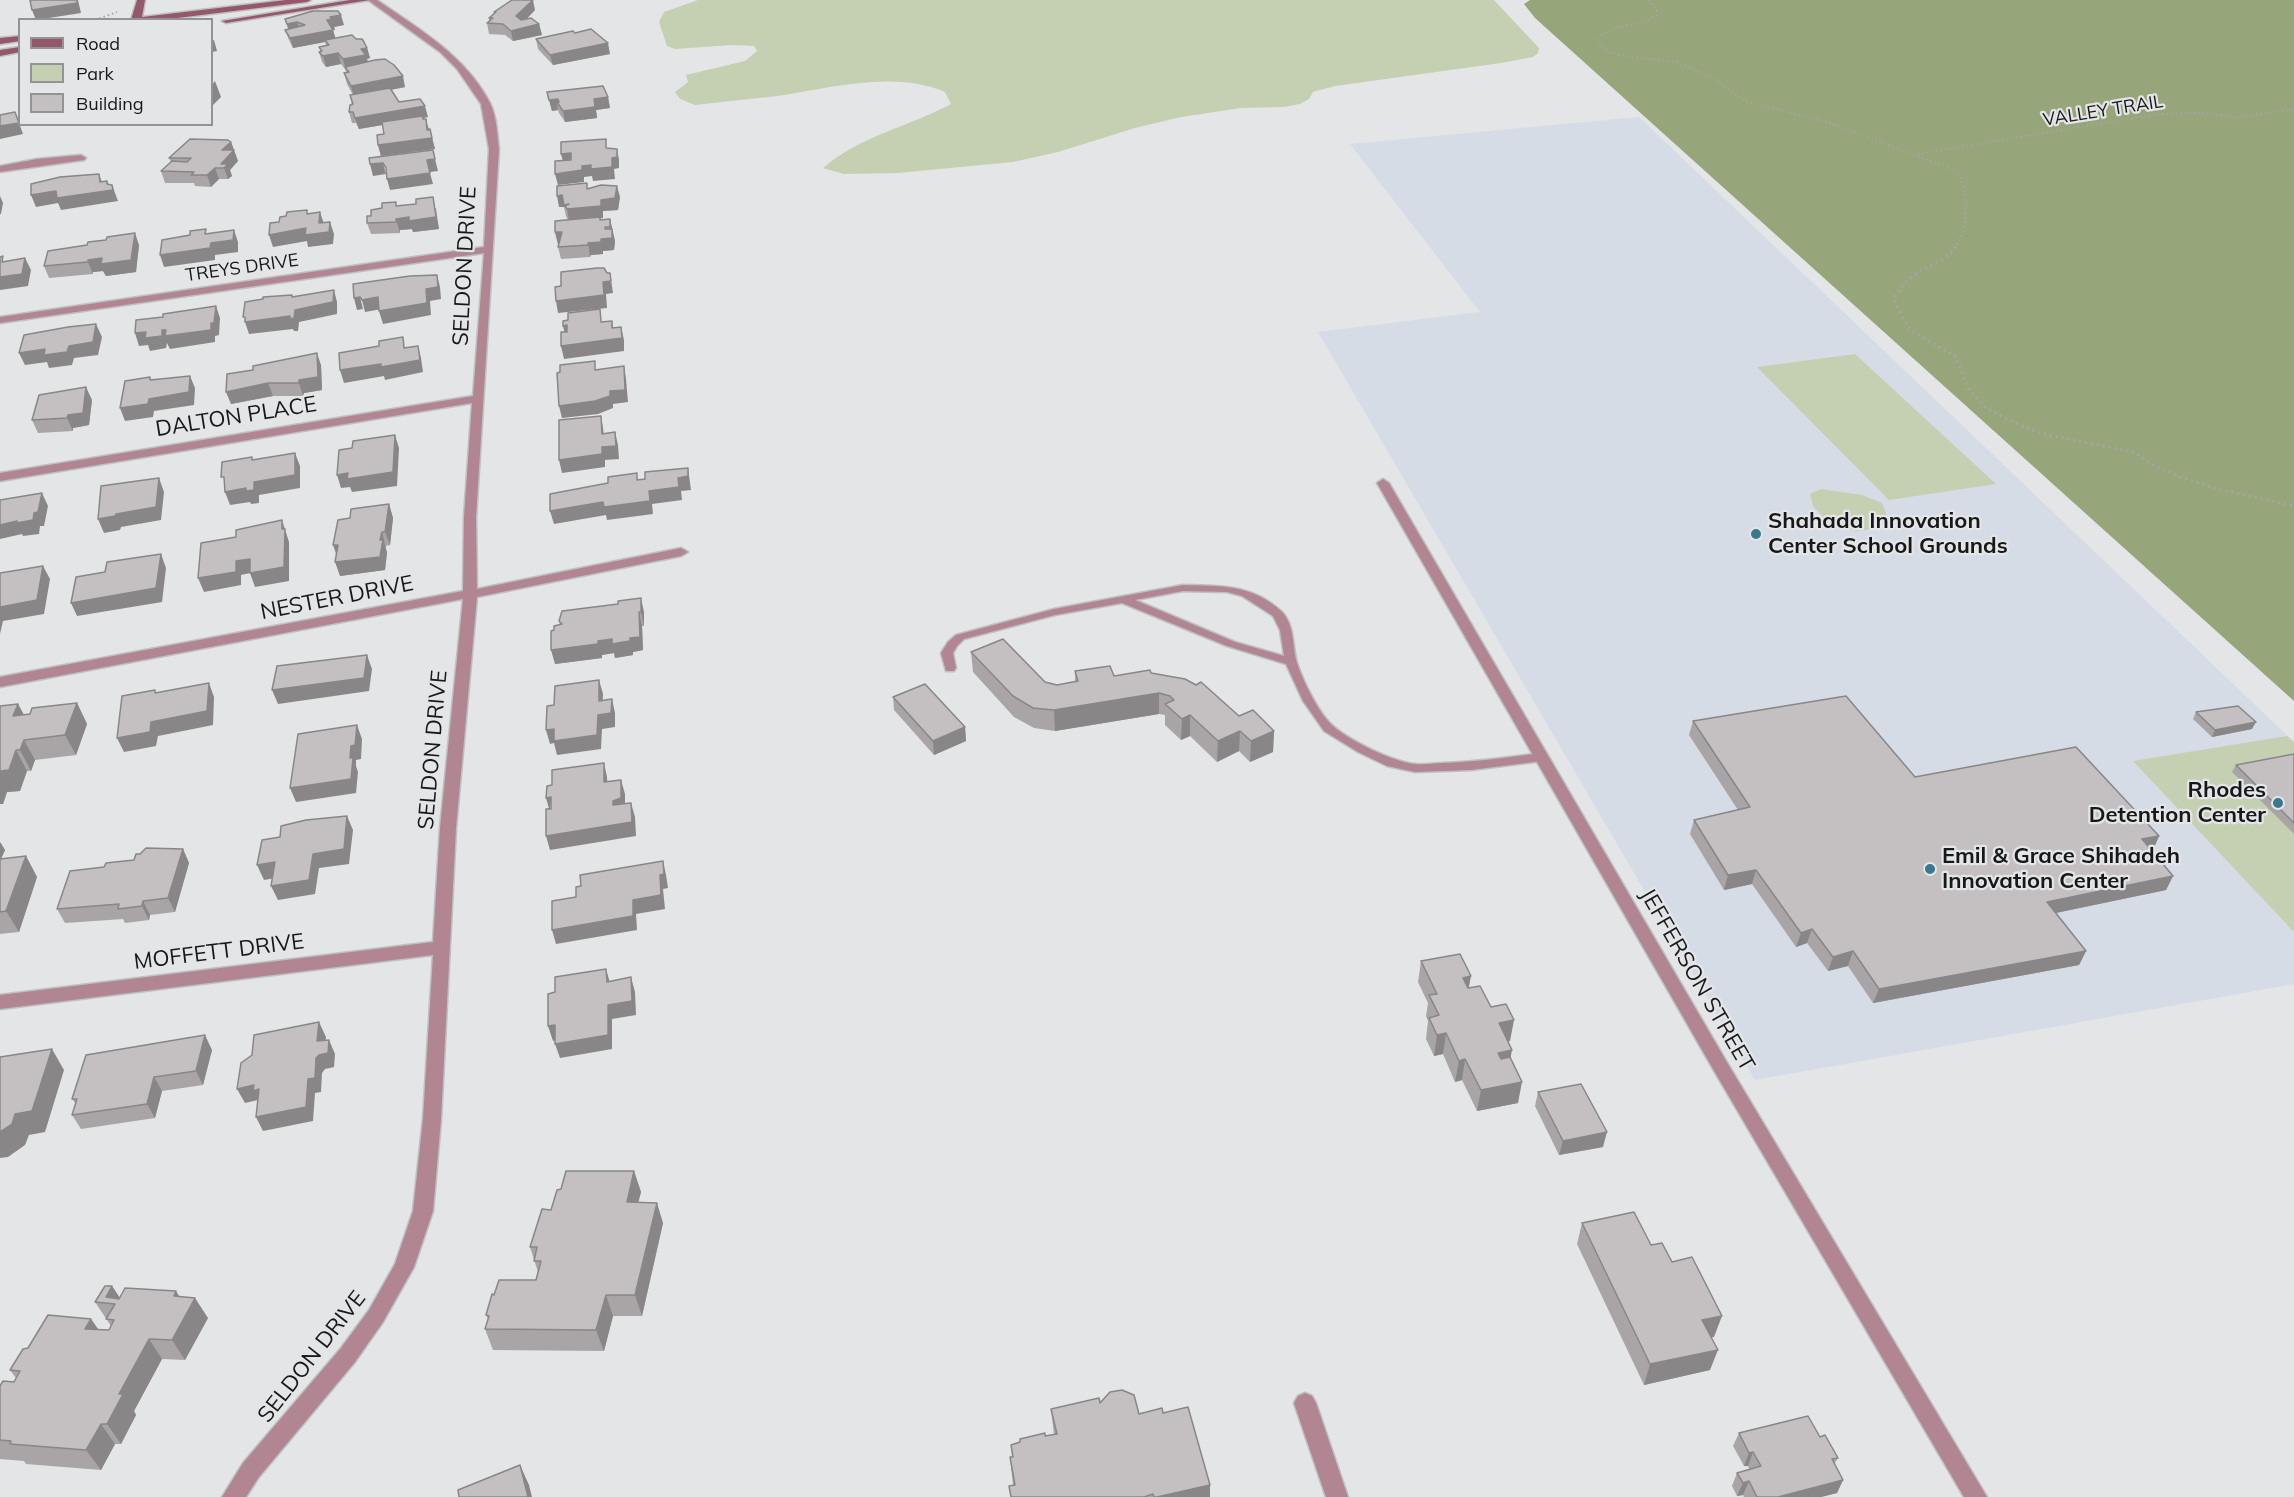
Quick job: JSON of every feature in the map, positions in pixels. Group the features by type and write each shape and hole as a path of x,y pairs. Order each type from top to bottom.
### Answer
{"main road":[{"path":"136,18 141,0"},
{"path":"145,18 307,0"},
{"path":"213,22 288,13 366,0"},
{"path":"0,41 18,38"},
{"path":"0,53 18,49"}],"street":[{"name":"SELDON DRIVE","path":"234,1497 251,1470 348,1355 376,1316 404,1267 423,1211 432,1119 448,828 470,594 470,517 494,149 486,104 476,87 443,50 372,0"},
{"path":"0,169 37,162 81,158"},
{"name":"TREYS DRIVE","path":"0,320 489,249"},
{"name":"DALTON PLACE","path":"0,477 479,398"},
{"name":"JEFFERSON STREET","path":"1383,483 1719,1064 1976,1497"},
{"name":"NESTER DRIVE","path":"0,682 681,552"},
{"name":"MOFFETT DRIVE","path":"0,1002 443,947"},
{"path":"1305,1403 1336,1497"}],"lane":[{"path":"950,668 947,653 960,637 1054,612 1183,588 1205,587 1246,593 1278,614 1286,630 1291,662 1309,701 1328,728 1362,749 1391,762 1415,768 1472,766 1542,757"},
{"path":"1124,599 1231,644 1291,662"}],"path":[{"path":"1649,0 1657,9 1657,15 1646,22 1605,31 1596,38 1600,46 1620,55 1676,62 1712,77 1745,101 1830,123 1957,171 1963,179 1966,227 1956,248 1931,267 1902,284 1894,300 1908,327 1922,338 1955,356 1968,388 1987,409 2026,428 2048,435 2134,453 2155,466 2180,477 2218,489 2294,506"},
{"name":"VALLEY TRAIL","path":"1917,154 2158,114 2207,113 2235,118 2294,109"}],"shaded area":[{"name":"Shahada Innovation Center School Grounds","path":"1639,117 2294,742 2294,984 1755,1080 1318,332 1480,312 1350,144"}],"green space":[{"path":"698,0 1494,0 1539,48 1538,53 1533,57 1501,63 1335,86 1313,92 1309,99 1300,104 1283,107 1241,108 1181,117 1135,128 1058,152 1013,162 898,173 844,174 823,168 837,157 868,140 951,104 945,92 905,82 884,81 695,105 680,99 675,92 688,82 686,75 745,61 757,51 754,46 732,45 675,49 667,46 659,22 664,12"},
{"path":"1530,0 2294,0 2294,701 1535,18 1524,4"},
{"path":"1855,354 1996,484 1889,500 1757,367"},
{"path":"1821,489 1862,495 1882,503 1888,519 1876,529 1856,531 1826,520 1813,506 1810,494"},
{"path":"2287,736 2294,742 2294,932 2133,761"}],"building":[{"path":"30,0 77,0 77,3 32,10"},
{"path":"512,0 533,0 516,16 521,20 531,18 539,24 511,31 503,24 487,23 493,18 489,18 496,12 494,12"},
{"path":"313,11 338,11 341,15 330,17 332,19 327,20 333,30 290,38 285,30 305,25 297,22 287,24 285,19"},
{"path":"591,29 608,43 550,55 536,39 573,31 575,33"},
{"path":"352,35 356,39 362,39 367,48 361,49 366,55 343,59 338,53 323,56 319,52 322,51 319,47 329,45 325,40"},
{"path":"385,59 394,65 403,76 351,86 344,73 349,72 345,67"},
{"path":"603,86 608,97 594,99 595,107 563,111 557,102 559,102 558,99 549,100 547,92"},
{"path":"390,88 399,102 420,99 425,106 355,118 353,112 349,112 350,105 353,104 350,95"},
{"path":"15,112 18,123 0,126 0,115"},
{"path":"422,116 426,119 427,130 430,129 432,138 378,145 377,135 384,134 382,122"},
{"path":"190,139 228,140 231,142 222,150 234,150 221,164 228,164 224,168 215,168 207,175 191,175 194,172 161,171 172,161 187,162 191,158 169,158"},
{"path":"606,139 606,148 617,149 617,157 612,158 612,167 591,169 591,165 582,166 582,170 555,174 555,161 571,160 571,153 561,154 561,142"},
{"path":"433,150 435,159 427,160 430,173 387,179 383,163 370,164 369,158"},
{"path":"99,174 100,182 107,181 107,184 112,185 113,190 57,198 56,191 31,195 31,184 60,177"},
{"path":"587,183 587,189 601,185 617,186 615,198 601,200 601,206 567,209 565,206 569,204 564,205 562,195 557,196 557,186"},
{"path":"433,197 436,217 409,221 409,217 396,219 396,222 367,223 367,216 371,216 371,210 382,208 382,203 396,202 396,206 416,204 416,199"},
{"path":"307,210 307,214 320,212 319,223 330,222 329,232 305,235 306,228 269,235 270,223 279,222 280,217 286,216 287,212"},
{"path":"600,217 600,220 610,219 610,227 605,227 605,229 612,229 612,238 601,239 601,242 588,243 588,245 558,247 562,232 555,232 555,221"},
{"path":"206,229 205,234 234,230 233,240 211,243 210,248 160,255 162,240 190,235 190,231"},
{"path":"135,233 131,260 101,264 102,258 88,260 88,262 44,266 48,251 87,245 88,242 106,240 107,237"},
{"path":"3,256 2,262 25,258 22,274 0,277 0,257"},
{"path":"604,268 607,273 610,273 611,281 603,282 604,295 556,301 555,287 561,286 561,272"},
{"path":"437,275 438,287 426,289 427,303 379,311 378,297 362,300 360,297 354,298 353,284 410,276"},
{"path":"334,290 333,302 295,310 294,318 290,319 290,316 245,322 245,317 243,317 245,302 263,299 263,297 292,295 292,297"},
{"path":"216,306 211,330 165,336 166,330 162,330 162,336 145,338 146,332 135,333 136,320"},
{"path":"600,309 601,322 612,321 612,328 621,327 622,338 561,346 561,332 567,332 567,325 563,326 563,321 568,320 568,313"},
{"path":"96,324 93,342 69,346 67,352 44,355 45,349 19,353 24,335"},
{"path":"403,337 404,348 418,346 420,360 381,367 381,364 340,370 339,353 379,346 379,341"},
{"path":"317,353 318,377 299,380 299,383 268,383 226,392 227,374 253,370 253,366"},
{"path":"595,361 595,370 624,366 625,390 610,391 610,396 595,401 559,406 557,373 560,372 560,365"},
{"path":"190,376 189,392 149,399 148,404 120,408 125,381 150,377 150,380"},
{"path":"86,387 83,413 68,415 67,418 32,420 39,395"},
{"path":"601,416 602,434 615,432 616,446 602,447 602,454 559,460 559,420"},
{"path":"395,435 393,472 347,479 348,473 337,475 339,450 352,448 353,441"},
{"path":"295,453 295,475 254,482 254,490 246,491 246,488 225,492 224,477 221,477 222,462"},
{"path":"688,468 688,476 678,478 679,487 649,491 650,501 604,507 603,502 550,511 550,494 608,483 608,477 637,473 637,480 645,479 645,472"},
{"path":"159,478 156,507 98,519 101,486"},
{"path":"42,493 38,512 34,513 33,520 0,525 0,500"},
{"path":"389,504 385,532 382,532 380,540 383,540 380,557 335,562 338,545 333,545 338,520 350,518 351,509"},
{"path":"282,520 282,529 285,529 284,567 250,573 250,559 236,561 236,572 198,578 201,543 236,537 236,530"},
{"path":"161,554 156,588 71,603 76,577 105,572 107,562"},
{"path":"43,566 37,600 0,607 0,573"},
{"path":"641,598 640,637 612,644 612,639 598,641 598,644 551,650 551,631 554,630 554,626 562,624 559,621 562,611 618,604 618,601"},
{"path":"1003,639 1045,682 1057,685 1078,681 1075,671 1110,666 1114,676 1150,670 1151,673 1185,679 1196,685 1201,682 1239,716 1253,710 1274,731 1251,741 1240,731 1218,741 1190,715 1182,719 1165,704 1174,700 1170,696 1159,693 1054,710 1033,708 1013,696 971,652"},
{"path":"367,655 364,678 272,690 277,666"},
{"path":"599,680 599,701 612,699 611,713 598,715 597,735 554,741 554,729 546,730 547,706 554,705 555,686"},
{"path":"209,683 207,711 151,722 150,732 117,738 122,696 155,690 155,693"},
{"path":"925,684 965,727 933,741 893,697"},
{"name":"Emil & Grace Shihadeh Innovation Center","path":"1846,696 1915,777 2076,747 2159,836 2142,839 2173,876 2047,902 2086,951 1879,989 1853,951 1833,957 1812,929 1801,933 1756,870 1728,875 1694,820 1750,807 1693,721"},
{"path":"77,703 65,735 24,740 20,750 16,750 9,770 0,771 0,706 18,704 13,716 30,714 32,708"},
{"path":"2238,706 2256,722 2215,730 2196,712"},
{"path":"357,725 355,745 351,746 350,758 353,758 351,779 290,788 298,734"},
{"name":"Rhodes Detention Center","path":"2294,754 2294,823 2236,765"},
{"path":"604,763 604,782 621,780 621,798 613,801 613,805 631,803 632,822 546,836 546,809 551,809 551,797 546,798 547,786 552,785 552,770"},
{"path":"347,816 344,849 313,854 309,880 271,886 275,862 257,865 262,840 280,837 281,826 306,820"},
{"path":"146,848 183,849 168,898 143,901 142,906 118,909 119,904 57,909 70,871 104,867 106,863 134,860 136,854 140,854"},
{"path":"26,856 6,911 0,912 0,859"},
{"path":"663,861 664,874 660,875 661,895 633,900 633,916 552,930 552,901 576,897 576,887 581,886 580,875"},
{"path":"1460,954 1471,976 1463,978 1468,988 1480,986 1491,1007 1506,1004 1514,1020 1499,1023 1512,1050 1498,1053 1501,1059 1510,1057 1522,1082 1481,1090 1465,1059 1459,1061 1446,1033 1437,1035 1429,1018 1439,1015 1429,995 1437,994 1421,961"},
{"path":"606,969 607,982 631,977 632,1001 608,1005 608,1035 555,1044 555,1025 548,1026 548,994 555,992 555,977"},
{"path":"319,1022 317,1041 329,1040 328,1053 316,1058 315,1078 308,1079 306,1107 256,1117 259,1089 253,1091 254,1085 237,1089 241,1063 252,1055 254,1035"},
{"path":"205,1035 196,1071 154,1077 147,1104 72,1115 77,1099 72,1099 86,1055"},
{"path":"52,1049 32,1111 15,1114 12,1124 0,1132 0,1057"},
{"path":"1581,1084 1607,1132 1563,1141 1538,1092"},
{"path":"566,1171 634,1171 627,1202 657,1203 635,1295 606,1295 596,1330 485,1329 492,1294 494,1295 499,1280 536,1280 541,1261 534,1261 537,1247 530,1247 542,1209 551,1210"},
{"path":"1634,1212 1651,1245 1662,1243 1672,1262 1692,1257 1722,1316 1702,1320 1718,1350 1650,1364 1582,1223"},
{"path":"105,1286 112,1286 106,1297 119,1299 125,1288 176,1291 174,1296 195,1298 172,1340 149,1339 119,1394 123,1394 107,1424 101,1424 86,1450 10,1444 11,1441 0,1440 0,1386 3,1381 14,1382 20,1371 10,1370 23,1349 28,1348 48,1315 91,1319 85,1329 109,1330 114,1320 106,1319 115,1304 95,1302"},
{"path":"1122,1390 1134,1395 1139,1414 1162,1408 1163,1413 1188,1407 1210,1485 1157,1497 1153,1494 1144,1497 1011,1497 1009,1486 1015,1485 1010,1457 1013,1457 1011,1445 1020,1442 1020,1439 1045,1433 1045,1436 1057,1434 1051,1409 1099,1398 1100,1403 1110,1392"},
{"path":"1808,1416 1820,1437 1825,1435 1838,1458 1832,1459 1843,1480 1778,1497 1757,1497 1749,1481 1743,1483 1737,1473 1761,1466 1753,1452 1749,1453 1739,1433"},
{"path":"520,1465 528,1497 459,1497 458,1490"}],"place":[{"name":"Shahada Innovation Center School Grounds","path":"1756,534"},
{"name":"Rhodes Detention Center","path":"2278,803"},
{"name":"Emil & Grace Shihadeh Innovation Center","path":"1930,869"}]}
